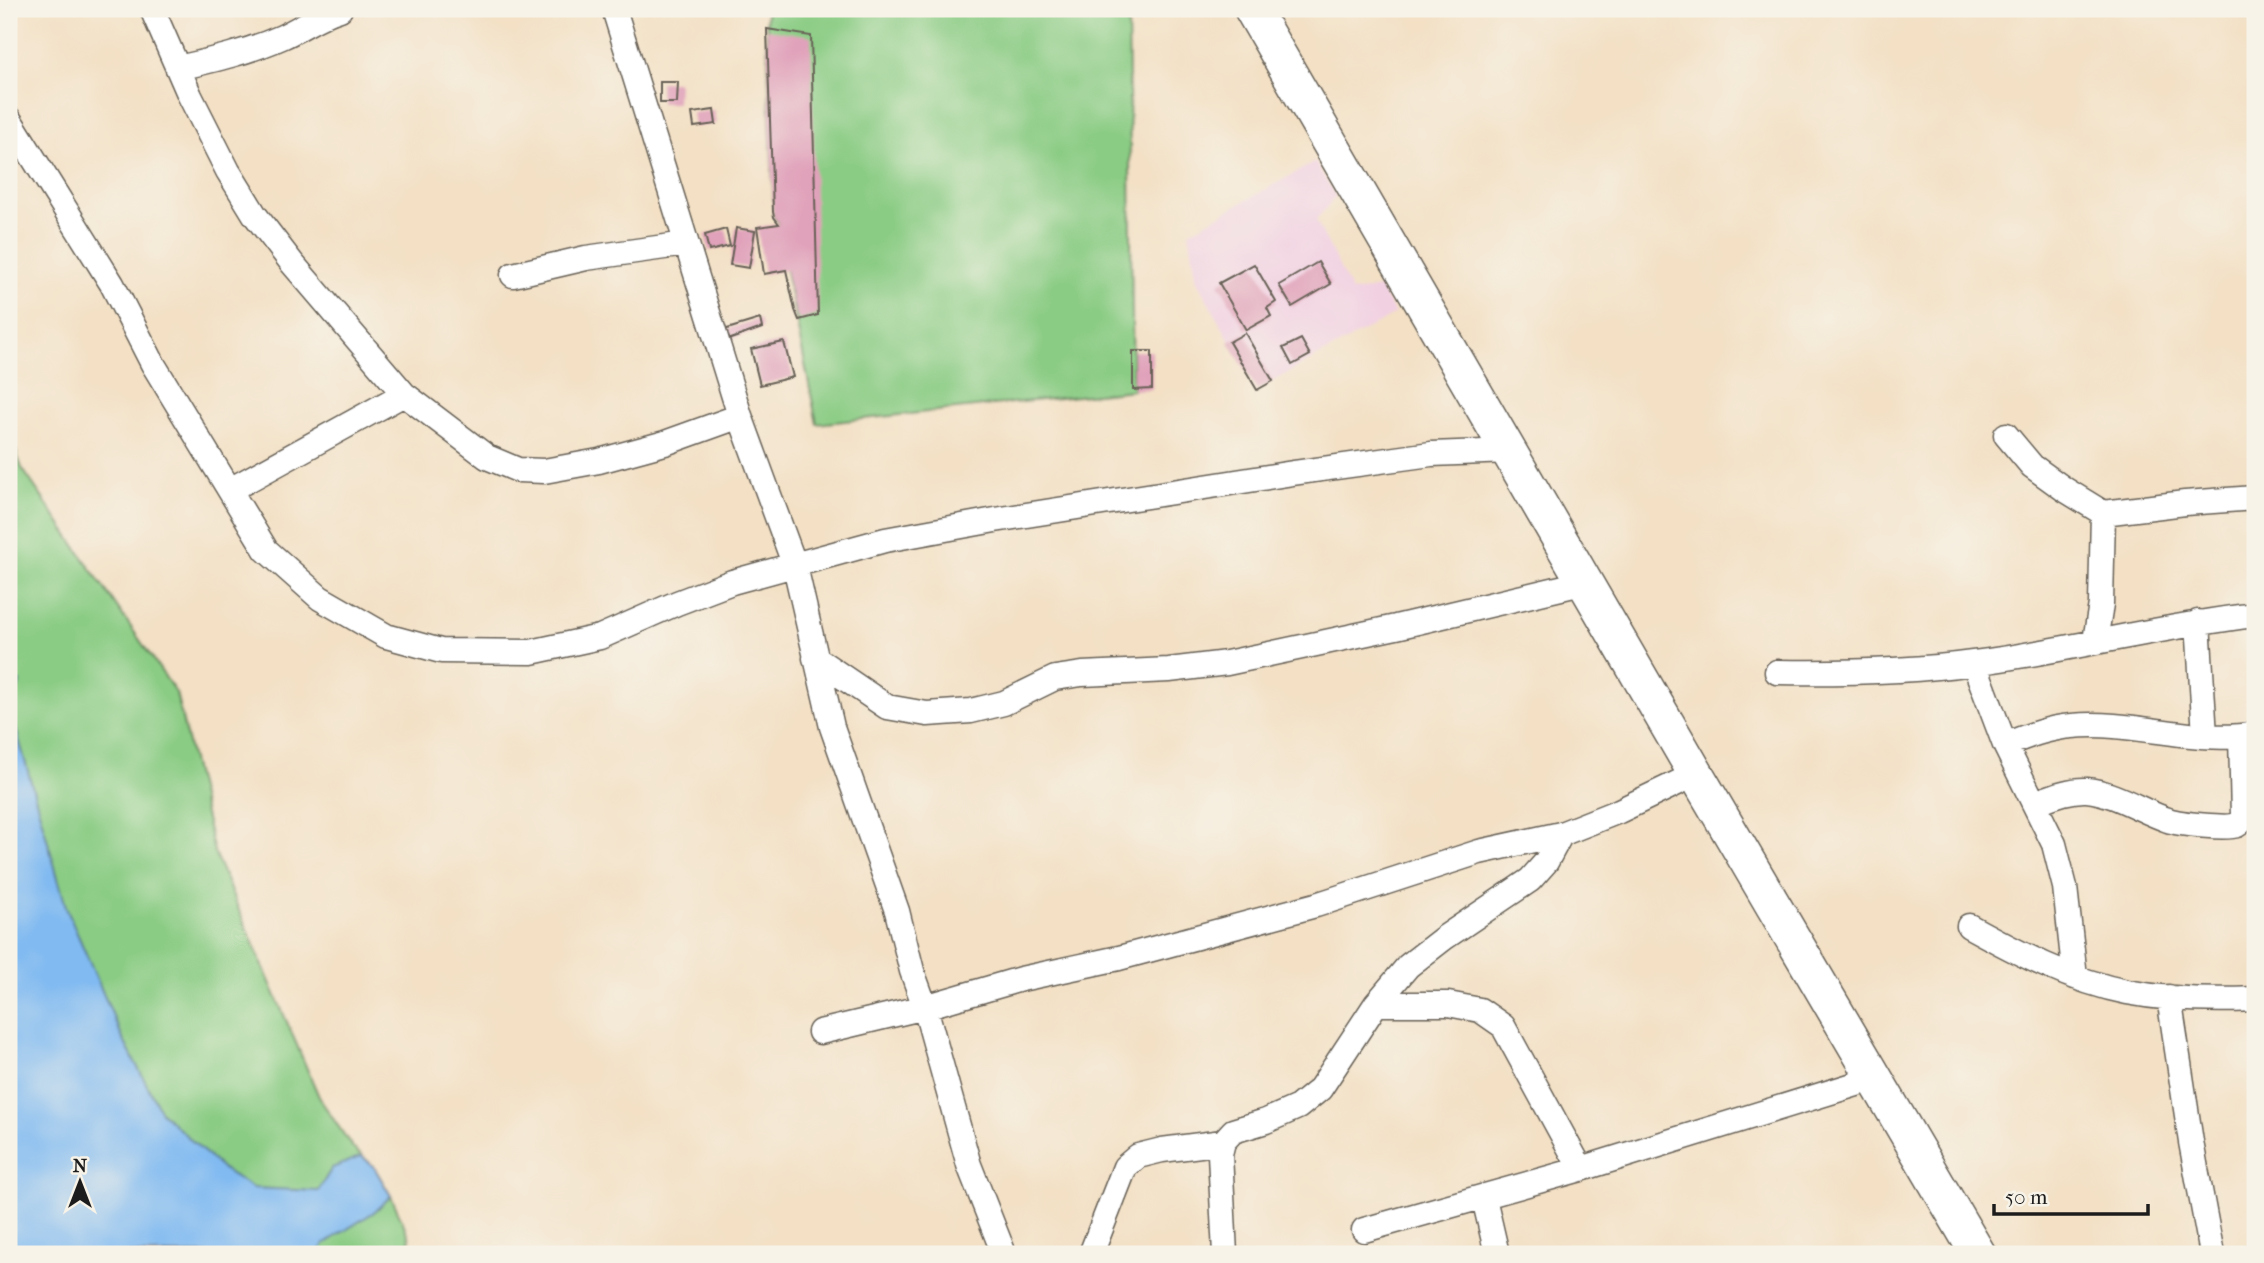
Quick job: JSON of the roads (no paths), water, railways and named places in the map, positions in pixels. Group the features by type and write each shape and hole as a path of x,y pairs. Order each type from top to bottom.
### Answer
{"main road":[{"path":"1252,9 1978,1254"}],"street":[{"path":"152,9 228,171 255,215 292,263 404,394 487,457 519,470 544,471 599,461 666,443 740,416"},
{"path":"178,68 284,37 322,14 340,9"},
{"path":"614,9 740,416 794,566 832,727 897,911 969,1165 1004,1254"},
{"path":"9,119 106,274 153,364 266,550 320,598 386,636 441,651 531,652 600,637 732,582 885,540 1293,473 1431,454 1511,451"},
{"path":"513,275 586,258 687,244"},
{"path":"230,490 404,394"},
{"path":"2006,435 2032,466 2103,513 2255,498"},
{"path":"2095,641 2101,604 2103,513"},
{"path":"815,657 887,707 927,714 971,711 1004,703 1055,678 1227,663 1409,625 1586,582"},
{"path":"1777,671 1852,673 1974,663 2198,622 2255,615"},
{"path":"2198,622 2204,736"},
{"path":"1974,663 2005,745 2054,844 2065,887 2076,977"},
{"path":"2005,745 2038,732 2073,726 2105,726 2204,736 2248,735 2243,816 2241,822 2235,825 2200,825 2169,820 2102,793 2085,790 2068,792 2035,803"},
{"path":"820,1032 925,1007 1009,982 1119,958 1316,905 1479,852 1561,834 1619,811 1696,774"},
{"path":"1225,1254 1220,1154 1223,1142 1233,1131 1298,1107 1320,1089 1376,1004 1408,966 1530,880 1546,862 1561,834"},
{"path":"1969,926 2076,977 2126,992 2220,1000 2255,999"},
{"path":"2169,997 2191,1142 2212,1254"},
{"path":"1376,1004 1448,1004 1480,1010 1503,1026 1581,1169"},
{"path":"1364,1230 1484,1198 1876,1078"},
{"path":"1091,1254 1125,1167 1138,1156 1223,1142"},
{"path":"1484,1198 1497,1254"}],"water":[{"path":"9,673 20,682 11,711 67,910 123,1039 161,1112 220,1167 253,1188 318,1191 332,1168 362,1156 374,1167 391,1196 374,1212 324,1244 318,1254 9,1254"}]}
